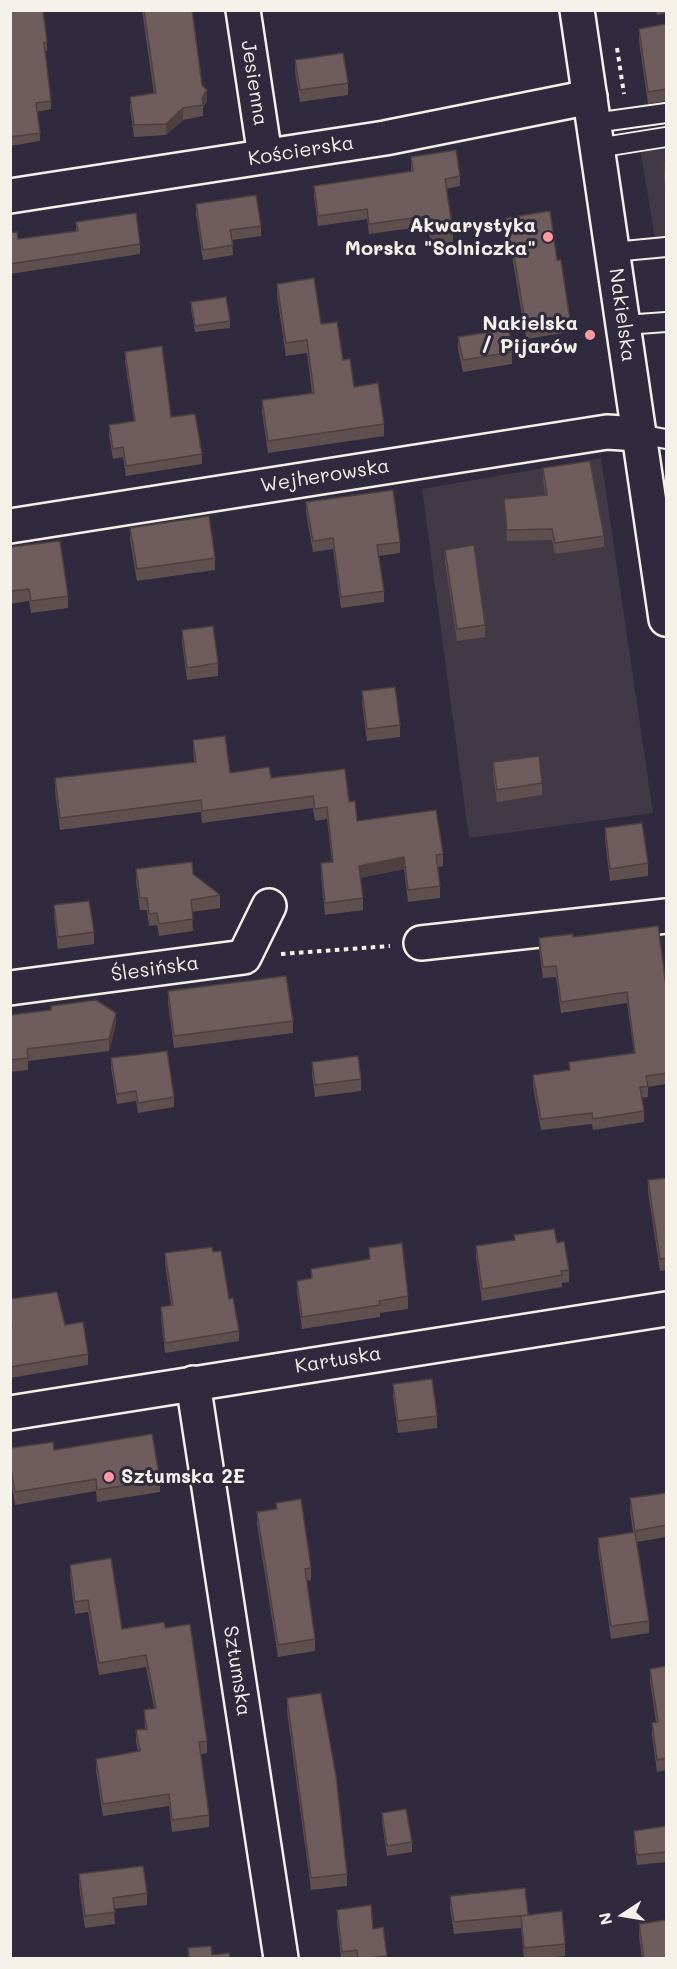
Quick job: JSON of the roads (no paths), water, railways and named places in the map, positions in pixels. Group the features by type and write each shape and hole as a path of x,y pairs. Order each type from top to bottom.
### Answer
{"street":[{"name":"Jesienna","path":"243,10 265,156"},
{"name":"Nakielska","path":"577,10 624,325 653,437 666,619"},
{"name":"Kościerska","path":"10,196 385,138 594,123"},
{"name":"Wejherowska","path":"10,526 607,432 653,437"},
{"name":"Ślesińska","path":"10,988 244,957 269,906"},
{"path":"421,943 666,916"},
{"name":"Kartuska","path":"10,1413 666,1309"},
{"name":"Sztumska","path":"193,1383 281,1959"}],"lane":[{"path":"594,123 666,113"},
{"path":"594,123 666,137"},
{"path":"613,252 666,247"},
{"path":"624,325 666,322"}],"place":[{"name":"Akwarystyka Morska \"Solniczka\"","path":"548,237"},
{"name":"Nakielska / Pijarów","path":"590,335"},
{"name":"Sztumska 2E","path":"109,1477"}]}
